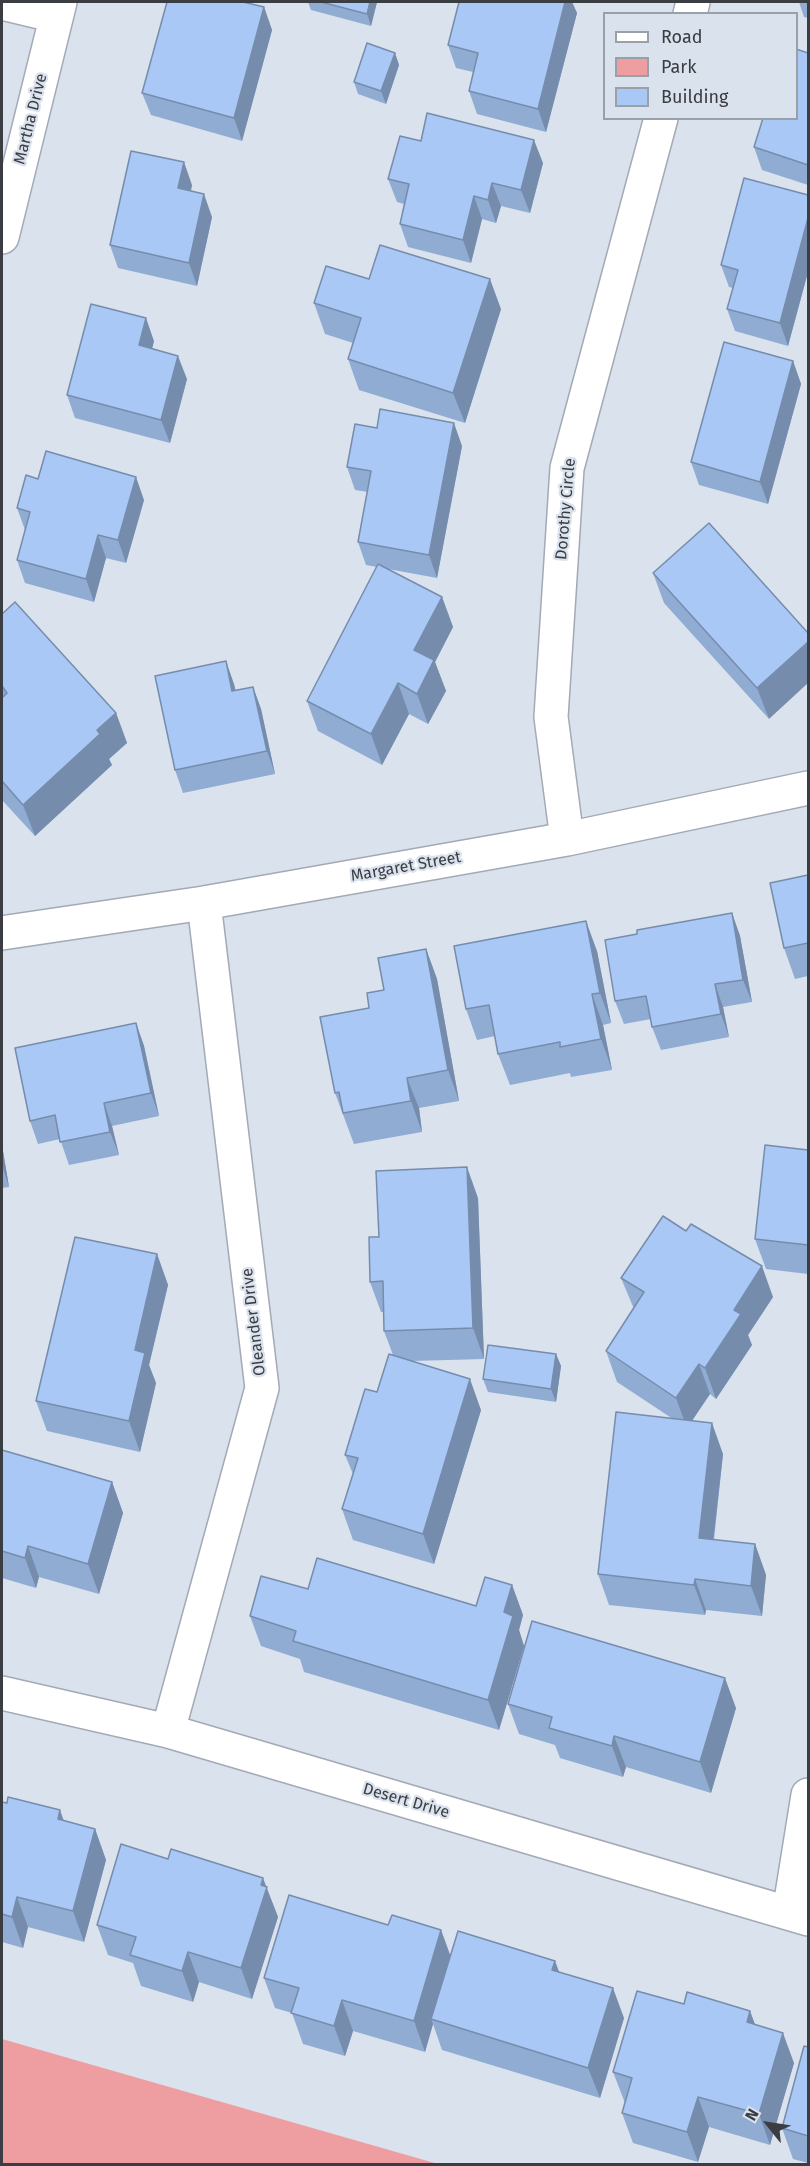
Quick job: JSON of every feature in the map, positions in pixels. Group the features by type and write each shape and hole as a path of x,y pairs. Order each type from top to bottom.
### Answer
{"street":[{"path":"2,3 58,9"},
{"name":"Martha Drive","path":"2,237 58,9"},
{"name":"Dorothy Circle","path":"567,839 551,717 567,468 660,120"},
{"name":"Margaret Street","path":"2,933 204,903 567,839 808,788"},
{"name":"Oleander Drive","path":"168,1731 262,1388 204,903"},
{"name":"Desert Drive","path":"2,1693 168,1731 799,1916"},
{"path":"799,1916 808,1794"}],"green space":[{"path":"2,2039 438,2164 2,2164"}],"building":[{"path":"167,2 243,2 264,7 234,118 142,93"},
{"path":"321,2 370,2 367,14"},
{"path":"459,2 565,2 538,109 469,91 478,53 448,45"},
{"path":"367,43 395,53 381,91 354,82"},
{"path":"798,50 808,53 808,165 754,147 762,120 798,120"},
{"path":"427,113 534,140 521,190 492,183 488,200 474,196 463,240 400,224 409,184 388,179 400,136 421,141"},
{"path":"131,151 184,162 178,188 204,194 189,263 110,245"},
{"path":"744,178 808,195 808,218 780,323 727,309 738,270 721,265"},
{"path":"380,245 490,279 453,393 348,359 361,318 314,303 326,266 369,279"},
{"path":"91,304 146,318 139,345 178,356 161,420 67,395"},
{"path":"724,342 793,361 760,482 691,462"},
{"path":"380,409 454,423 429,555 358,542 371,471 347,467 355,424 377,428"},
{"path":"46,451 136,477 118,540 98,535 86,579 17,560 30,512 17,508 26,475 38,479"},
{"path":"709,523 808,633 808,642 757,688 653,573"},
{"path":"378,564 442,597 414,650 434,660 417,694 398,683 371,734 307,701"},
{"path":"15,602 116,713 97,730 100,734 23,805 2,781 2,698 7,693 2,686 2,614"},
{"path":"226,661 232,691 253,687 267,751 175,770 155,676"},
{"path":"808,875 808,943 784,948 770,883"},
{"path":"732,913 743,980 715,984 721,1014 652,1027 646,996 615,1001 605,940 637,934 637,930"},
{"path":"586,921 600,993 592,994 601,1039 560,1047 560,1042 498,1054 489,1005 466,1009 454,946"},
{"path":"426,949 448,1070 407,1078 411,1101 343,1113 339,1092 335,1093 320,1017 369,1008 367,993 384,990 378,958"},
{"path":"136,1023 151,1093 104,1103 110,1132 60,1142 55,1115 30,1121 15,1048"},
{"path":"765,1145 808,1150 808,1245 755,1239"},
{"path":"467,1167 473,1328 384,1331 383,1281 370,1282 369,1237 379,1237 376,1171"},
{"path":"663,1216 686,1231 691,1224 762,1266 734,1310 741,1314 705,1368 699,1364 676,1398 606,1351 644,1292 621,1278"},
{"path":"75,1237 157,1254 135,1350 145,1353 129,1421 36,1401"},
{"path":"488,1345 556,1354 551,1389 483,1379"},
{"path":"389,1354 470,1379 423,1534 342,1509 358,1458 345,1455 365,1389 377,1392"},
{"path":"616,1412 712,1423 699,1538 755,1544 751,1586 695,1579 694,1585 598,1574"},
{"path":"2,1450 112,1482 88,1564 28,1546 25,1558 2,1551"},
{"path":"317,1558 476,1606 485,1577 512,1585 504,1612 513,1616 488,1700 293,1641 296,1631 250,1616 261,1576 308,1589"},
{"path":"532,1621 725,1678 700,1762 614,1736 612,1746 549,1728 552,1717 508,1704"},
{"path":"8,1797 60,1810 58,1819 95,1829 73,1911 17,1897 12,1917 2,1914 2,1802 7,1803"},
{"path":"121,1844 168,1859 171,1849 263,1878 261,1885 267,1887 241,1968 188,1952 182,1971 130,1955 136,1937 97,1925"},
{"path":"289,1895 388,1925 392,1915 441,1930 414,2021 342,2000 334,2026 291,2013 299,1988 264,1978"},
{"path":"458,1931 555,1961 552,1970 613,1988 588,2068 431,2019"},
{"path":"637,1991 684,2004 687,1992 750,2011 747,2022 783,2033 759,2114 698,2097 687,2132 622,2113 632,2078 613,2072"},
{"path":"804,2046 808,2047 808,2136 782,2128"}]}
